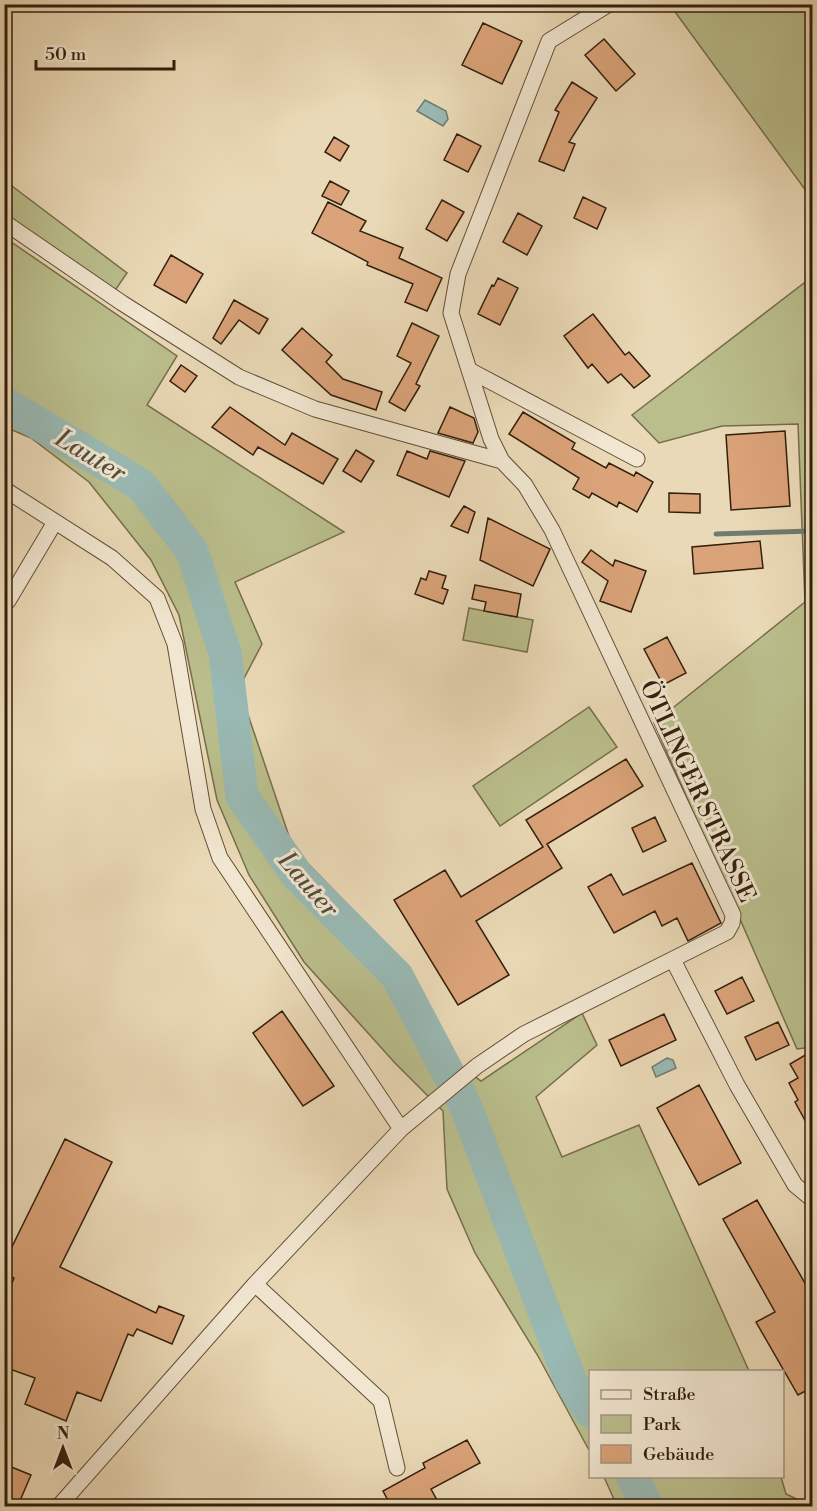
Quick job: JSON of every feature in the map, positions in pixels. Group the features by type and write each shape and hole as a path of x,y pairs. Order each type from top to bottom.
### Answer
{"street":[{"path":"502,462 491,439 451,313 458,274 549,41 609,4"},
{"path":"4,222 122,303 239,377 315,409 502,462"},
{"path":"469,370 637,459"},
{"name":"ÖTLINGER STRASSE","path":"58,1506 255,1284 401,1129 477,1066 524,1034 727,932 732,924 733,915 552,530 525,485 502,462"},
{"path":"4,489 112,558 157,598 176,644 203,808 220,858 401,1129"},
{"path":"8,601 55,522"},
{"path":"673,960 742,1095 795,1185 813,1199"},
{"path":"255,1284 381,1401 397,1468"}],"green space":[{"path":"670,5 812,5 812,199"},
{"path":"4,180 127,273 114,292 5,217"},
{"path":"4,237 177,356 147,405 344,532 235,582 262,644 239,688 293,848 378,936 410,983 457,1063 481,1081 582,1013 597,1045 536,1097 562,1157 639,1125 749,1370 589,1370 589,1450 538,1356 475,1253 447,1189 443,1111 395,1063 304,962 249,875 217,800 179,615 151,560 89,482 31,438 5,427"},
{"path":"804,283 812,294 812,1047 797,1049 654,723 805,602 798,424 722,426 659,443 632,415"},
{"path":"469,608 533,620 527,652 463,640"},
{"path":"589,707 617,747 500,826 473,786"},
{"path":"604,1478 781,1478 786,1494 811,1506 617,1506"}],"water":[{"path":"425,100 446,111 448,119 443,126 417,111"},
{"path":"667,1058 673,1060 676,1068 656,1077 652,1067"}],"building":[{"path":"483,23 522,41 502,84 462,65"},
{"path":"604,39 635,74 616,91 585,55"},
{"path":"572,82 597,98 569,142 575,144 564,171 539,161 559,112 555,110"},
{"path":"457,134 481,146 468,172 444,160"},
{"path":"334,137 349,146 340,161 325,152"},
{"path":"330,181 349,191 341,205 322,196"},
{"path":"583,197 606,208 597,229 574,218"},
{"path":"442,200 464,212 447,241 426,229"},
{"path":"328,202 366,221 360,231 403,248 399,258 442,278 427,311 405,302 413,284 367,265 368,262 312,233"},
{"path":"518,213 542,226 527,255 503,242"},
{"path":"171,255 203,274 186,303 154,285"},
{"path":"498,278 518,288 500,325 478,314 492,285 494,286"},
{"path":"234,300 268,319 259,334 239,320 221,344 213,338"},
{"path":"593,314 625,355 629,352 650,376 634,388 621,374 608,383 592,364 588,368 564,336"},
{"path":"412,323 439,336 416,384 420,386 405,411 389,402 411,363 397,356"},
{"path":"302,328 332,355 326,362 343,379 382,392 376,410 331,395 282,350"},
{"path":"181,365 197,376 185,392 170,381"},
{"path":"230,407 285,445 292,433 338,459 323,484 258,447 253,455 212,427"},
{"path":"450,407 474,418 478,432 473,443 438,433"},
{"path":"523,412 575,443 572,449 606,468 609,463 634,476 636,472 653,482 637,512 619,502 617,507 592,493 589,498 573,489 579,478 509,434"},
{"path":"785,431 790,506 731,510 726,435"},
{"path":"356,450 374,461 361,482 343,471"},
{"path":"407,451 427,459 430,451 465,461 449,497 397,475"},
{"path":"669,493 700,494 700,513 669,512"},
{"path":"464,506 475,512 468,533 451,526"},
{"path":"488,518 550,549 533,586 480,560"},
{"path":"760,541 763,568 694,574 692,547"},
{"path":"591,550 613,566 615,560 646,571 631,612 600,601 608,581 582,562"},
{"path":"429,571 446,576 442,588 448,590 443,604 415,594 421,578 426,580"},
{"path":"475,585 521,594 517,617 484,611 486,602 472,599"},
{"path":"667,637 686,673 663,685 644,649"},
{"path":"626,759 643,786 547,844 562,868 476,921 509,975 458,1005 394,900 445,870 461,897 543,847 526,820"},
{"path":"655,817 666,841 643,852 632,828"},
{"path":"692,863 721,923 688,941 677,918 662,926 655,911 614,933 588,887 611,874 623,895"},
{"path":"742,977 754,1001 727,1014 715,991"},
{"path":"282,1011 334,1086 303,1106 253,1033"},
{"path":"664,1014 676,1040 621,1066 609,1040"},
{"path":"778,1022 789,1045 756,1060 745,1037"},
{"path":"807,1054 813,1062 813,1135 795,1102 798,1100 789,1083 798,1078 790,1064"},
{"path":"699,1085 741,1163 699,1185 657,1108"},
{"path":"65,1139 112,1162 60,1267 156,1313 159,1306 184,1316 172,1344 137,1329 133,1336 128,1334 101,1401 77,1392 66,1421 25,1404 35,1378 4,1367 4,1302 14,1278 4,1273 4,1263"},
{"path":"757,1200 813,1297 813,1387 798,1395 756,1322 775,1312 723,1219"},
{"path":"467,1440 480,1463 431,1489 438,1502 430,1506 418,1506 415,1501 405,1506 391,1506 383,1491 425,1468 423,1463"},
{"path":"4,1464 31,1475 19,1503 4,1497"}],"waterway":[{"name":"Lauter","path":"4,403 141,485 192,551 225,653 242,796 297,875 397,976 466,1107 571,1382 589,1409"},
{"path":"716,534 812,531"},
{"name":"Lauter","path":"633,1478 647,1506"}]}
